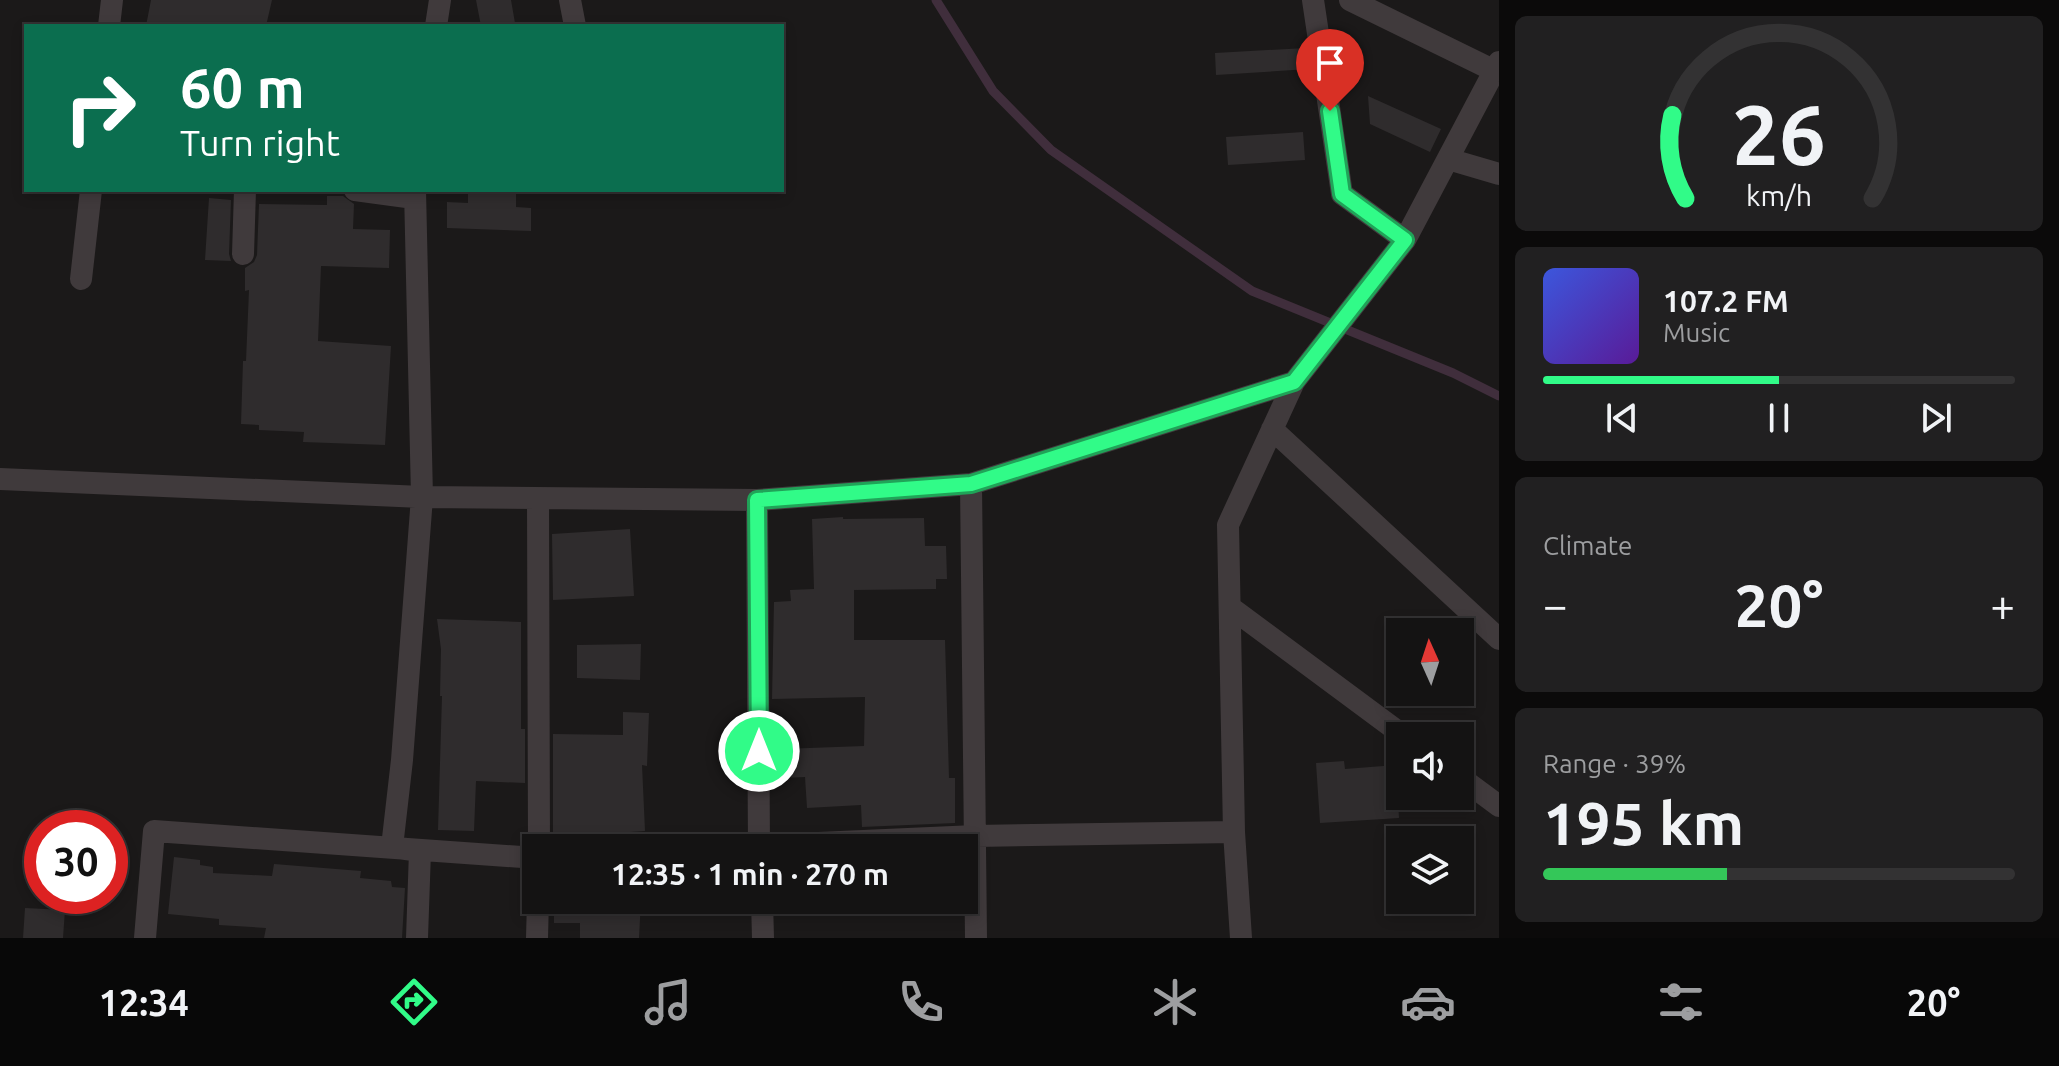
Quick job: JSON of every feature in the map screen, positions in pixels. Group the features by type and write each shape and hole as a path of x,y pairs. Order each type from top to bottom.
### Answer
{"street":[{"path":"109,24 112,0"},
{"path":"436,24 440,0"},
{"path":"570,0 575,24"},
{"path":"1313,0 1342,194 1405,240"},
{"path":"1241,938 1234,832 1228,525 1301,374 1405,240 1497,66 1350,0"},
{"path":"1448,159 1499,174"},
{"path":"81,279 91,192"},
{"path":"243,254 245,192"},
{"path":"384,192 414,194 422,497 402,760 392,847 420,851"},
{"path":"0,479 538,499 757,500 971,484 1301,374"},
{"path":"1272,429 1499,639"},
{"path":"971,484 975,834"},
{"path":"538,499 539,834"},
{"path":"757,500 759,834"},
{"path":"1230,607 1386,723"},
{"path":"1474,787 1499,806"},
{"path":"145,938 154,831 522,857"},
{"path":"978,836 1234,832"},
{"path":"417,938 420,851"},
{"path":"537,938 538,914"},
{"path":"762,914 763,938"},
{"path":"976,914 976,938"}],"building":[{"path":"151,0 272,0 266,24 146,24"},
{"path":"476,0 511,0 515,23 481,24"},
{"path":"1306,48 1309,69 1216,75 1215,53"},
{"path":"1368,96 1441,129 1430,152 1370,124"},
{"path":"1303,132 1305,160 1228,165 1226,137"},
{"path":"468,192 516,192 516,207 531,208 531,231 447,228 447,202 468,203"},
{"path":"327,196 343,196 354,204 353,229 390,230 389,268 321,266 318,341 391,346 385,445 303,442 304,432 259,430 259,425 241,424 249,290 245,291 245,268 254,262 257,255 259,204 327,205"},
{"path":"209,198 231,200 231,261 205,260"},
{"path":"924,518 925,546 946,546 947,579 936,579 936,589 854,590 854,640 945,640 949,778 955,778 955,823 862,827 861,805 807,808 805,777 783,778 782,749 864,746 865,697 772,699 774,602 791,601 790,590 814,589 812,519"},
{"path":"630,529 634,596 553,600 552,534"},
{"path":"437,619 521,622 521,729 525,729 525,783 476,781 474,831 438,830 442,696"},
{"path":"641,644 640,680 577,678 577,645"},
{"path":"623,712 649,713 647,766 642,765 645,831 601,834 553,832 553,734 623,735"},
{"path":"1344,761 1345,769 1386,766 1386,810 1399,810 1399,818 1320,823 1316,763"},
{"path":"174,857 200,860 200,865 213,867 213,873 272,876 274,864 361,871 360,878 391,881 392,887 405,888 402,938 264,938 266,928 219,925 219,919 168,914"},
{"path":"25,914 65,914 63,938 23,938"},
{"path":"554,914 640,914 639,938 580,938 580,923 554,923"}],"waterway":[{"path":"936,0 993,91 1051,150 1252,291 1453,373 1499,396"}],"route":[{"path":"759,751 757,500 971,484 1294,382 1405,240 1342,194 1330,111"}]}
